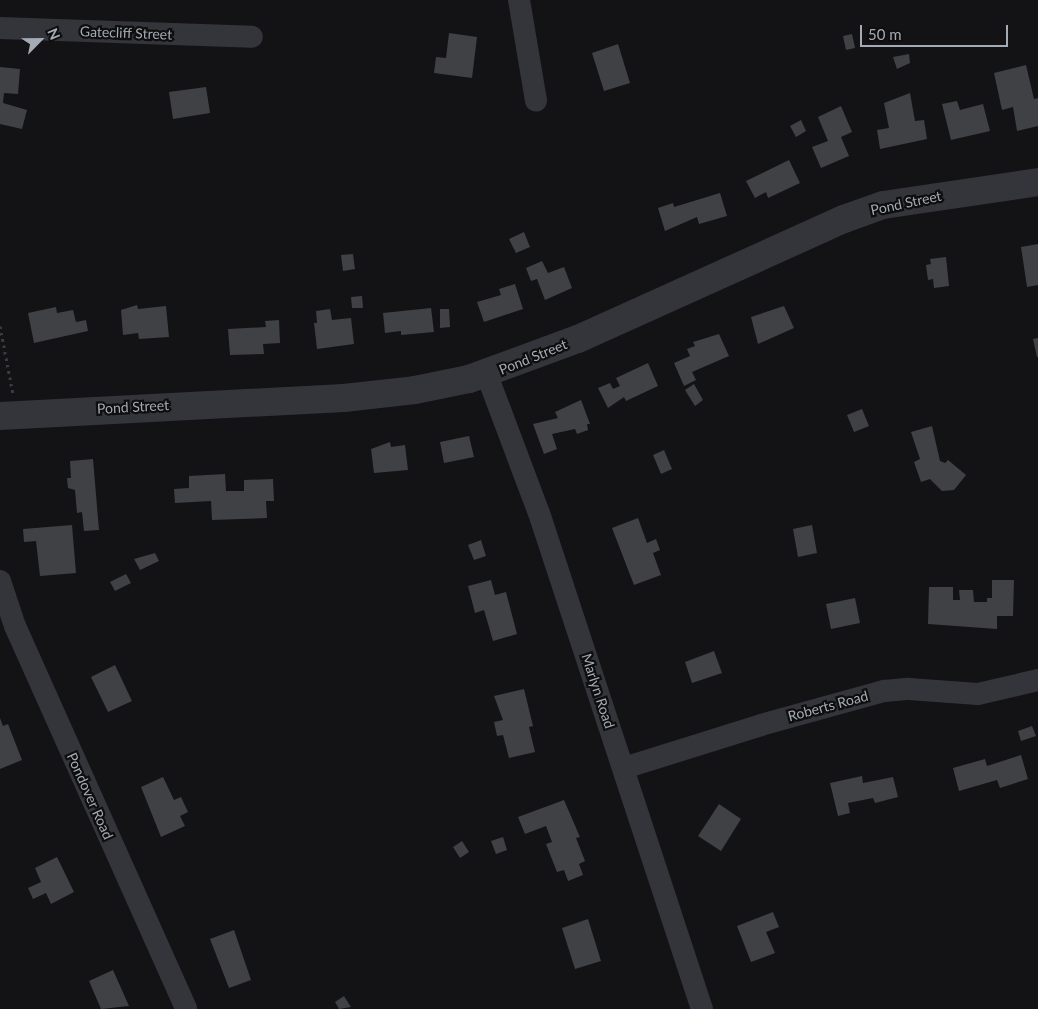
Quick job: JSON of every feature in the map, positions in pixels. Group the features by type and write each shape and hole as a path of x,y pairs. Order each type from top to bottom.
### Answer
{"street":[{"path":"519,0 536,102"},
{"name":"Gatecliff Street","path":"0,28 252,37"},
{"name":"Pond Street","path":"9,415 353,397 415,390 488,375 578,339 844,219 883,205 1038,182"},
{"name":"Marlyn Road","path":"488,375 539,513 702,1009"},
{"name":"Pondover Road","path":"0,581 15,626 186,1009"},
{"name":"Roberts Road","path":"624,768 876,693 902,689 978,694 1038,680"}],"path":[{"path":"0,326 9,415"}],"building":[{"path":"449,33 477,37 472,78 434,73 436,57 446,58"},
{"path":"852,34 855,48 846,50 843,36"},
{"path":"618,44 630,83 604,91 592,53"},
{"path":"909,54 910,63 897,69 893,57"},
{"path":"1026,65 1034,99 1038,98 1038,126 1017,131 1013,107 1002,110 994,73"},
{"path":"0,67 20,69 18,94 4,93 3,103 27,110 22,129 0,124"},
{"path":"206,87 210,113 173,119 169,92"},
{"path":"910,93 915,121 924,120 927,139 880,149 877,130 889,128 884,103"},
{"path":"957,101 960,110 983,104 990,131 951,140 942,104"},
{"path":"841,106 852,132 841,137 849,156 821,168 812,147 828,141 818,117"},
{"path":"801,120 806,131 796,137 790,126"},
{"path":"789,160 800,183 768,198 766,192 755,198 746,181"},
{"path":"720,193 727,216 699,224 697,217 665,231 658,208 673,203 674,207"},
{"path":"524,232 530,247 516,253 509,239"},
{"path":"1038,244 1038,285 1027,287 1021,247"},
{"path":"353,254 355,269 343,271 341,255"},
{"path":"946,257 949,286 934,288 933,279 928,280 926,265 931,264 930,259"},
{"path":"542,261 548,273 564,267 572,288 545,300 537,279 531,281 526,268"},
{"path":"515,284 523,309 484,322 477,302 501,295 499,289"},
{"path":"362,296 363,308 352,308 351,297"},
{"path":"137,305 138,309 166,306 169,337 139,339 138,333 123,335 121,310"},
{"path":"784,306 794,328 758,344 751,317"},
{"path":"56,307 57,313 73,310 76,322 86,320 88,331 34,343 28,313"},
{"path":"431,308 434,332 401,335 401,331 385,333 383,313"},
{"path":"330,309 332,320 351,318 354,344 317,349 314,323 317,323 316,311"},
{"path":"440,309 449,309 450,327 440,328"},
{"path":"279,320 280,343 263,344 264,354 230,355 228,329 266,327 265,321"},
{"path":"719,334 729,356 692,372 696,380 684,386 674,363 690,356 687,349 695,346 693,342"},
{"path":"1038,338 1038,357 1037,357 1033,339"},
{"path":"648,363 658,386 626,401 624,397 608,408 598,388 610,383 613,389 620,386 616,378"},
{"path":"694,384 703,400 695,406 685,390"},
{"path":"581,400 590,424 587,424 588,430 577,434 575,429 552,434 557,449 544,454 533,424 558,418 555,412"},
{"path":"862,409 869,426 854,432 847,415"},
{"path":"932,426 940,461 945,463 948,460 966,475 954,490 942,491 930,479 921,482 914,462 920,459 911,432"},
{"path":"469,436 474,457 444,463 440,442"},
{"path":"390,442 391,447 405,445 408,470 374,473 371,449"},
{"path":"664,450 672,469 661,474 653,455"},
{"path":"93,459 99,530 84,531 82,512 77,513 75,490 68,488 67,478 71,478 70,461"},
{"path":"225,474 226,491 244,491 244,480 273,479 274,501 266,501 267,518 212,520 211,501 175,503 174,489 189,488 189,476"},
{"path":"638,518 647,543 656,539 660,550 653,553 661,575 634,585 612,528"},
{"path":"72,525 76,573 40,576 36,541 24,542 23,529"},
{"path":"812,525 817,553 798,557 793,529"},
{"path":"481,540 486,556 474,560 468,545"},
{"path":"155,553 159,561 140,570 134,559"},
{"path":"126,574 131,583 115,591 110,582"},
{"path":"491,580 495,595 506,592 517,634 493,641 484,610 475,613 468,586"},
{"path":"992,580 1014,580 1013,616 997,616 997,629 928,624 929,587 953,587 953,600 960,600 959,590 973,590 974,602 987,602 987,598 992,598"},
{"path":"855,598 860,623 831,629 826,604"},
{"path":"714,651 722,673 692,683 685,662"},
{"path":"115,665 132,701 108,712 91,677"},
{"path":"524,689 533,726 529,727 535,752 509,758 503,735 497,736 494,722 503,720 494,696"},
{"path":"0,718 3,726 8,724 22,760 0,769"},
{"path":"1032,726 1036,736 1021,741 1018,731"},
{"path":"1021,755 1028,779 1000,788 997,780 959,791 953,768 985,759 987,766"},
{"path":"862,776 863,783 893,777 898,797 875,803 873,798 848,803 850,813 838,816 830,783"},
{"path":"163,777 174,800 181,797 188,812 180,816 185,826 161,837 141,787"},
{"path":"564,800 580,837 576,838 585,861 579,864 583,875 568,881 564,870 557,872 546,844 552,842 546,826 525,834 518,817"},
{"path":"719,804 741,819 721,851 698,836"},
{"path":"503,837 507,850 496,854 491,841"},
{"path":"462,841 469,852 460,858 453,847"},
{"path":"57,857 74,892 51,904 46,893 33,899 28,888 41,882 35,868"},
{"path":"773,912 779,927 766,932 775,953 751,962 737,926"},
{"path":"588,919 601,961 575,969 562,928"},
{"path":"234,930 251,980 229,988 210,939"},
{"path":"113,970 129,1006 101,1009 89,981"},
{"path":"344,996 351,1007 339,1009 335,1002"}]}
